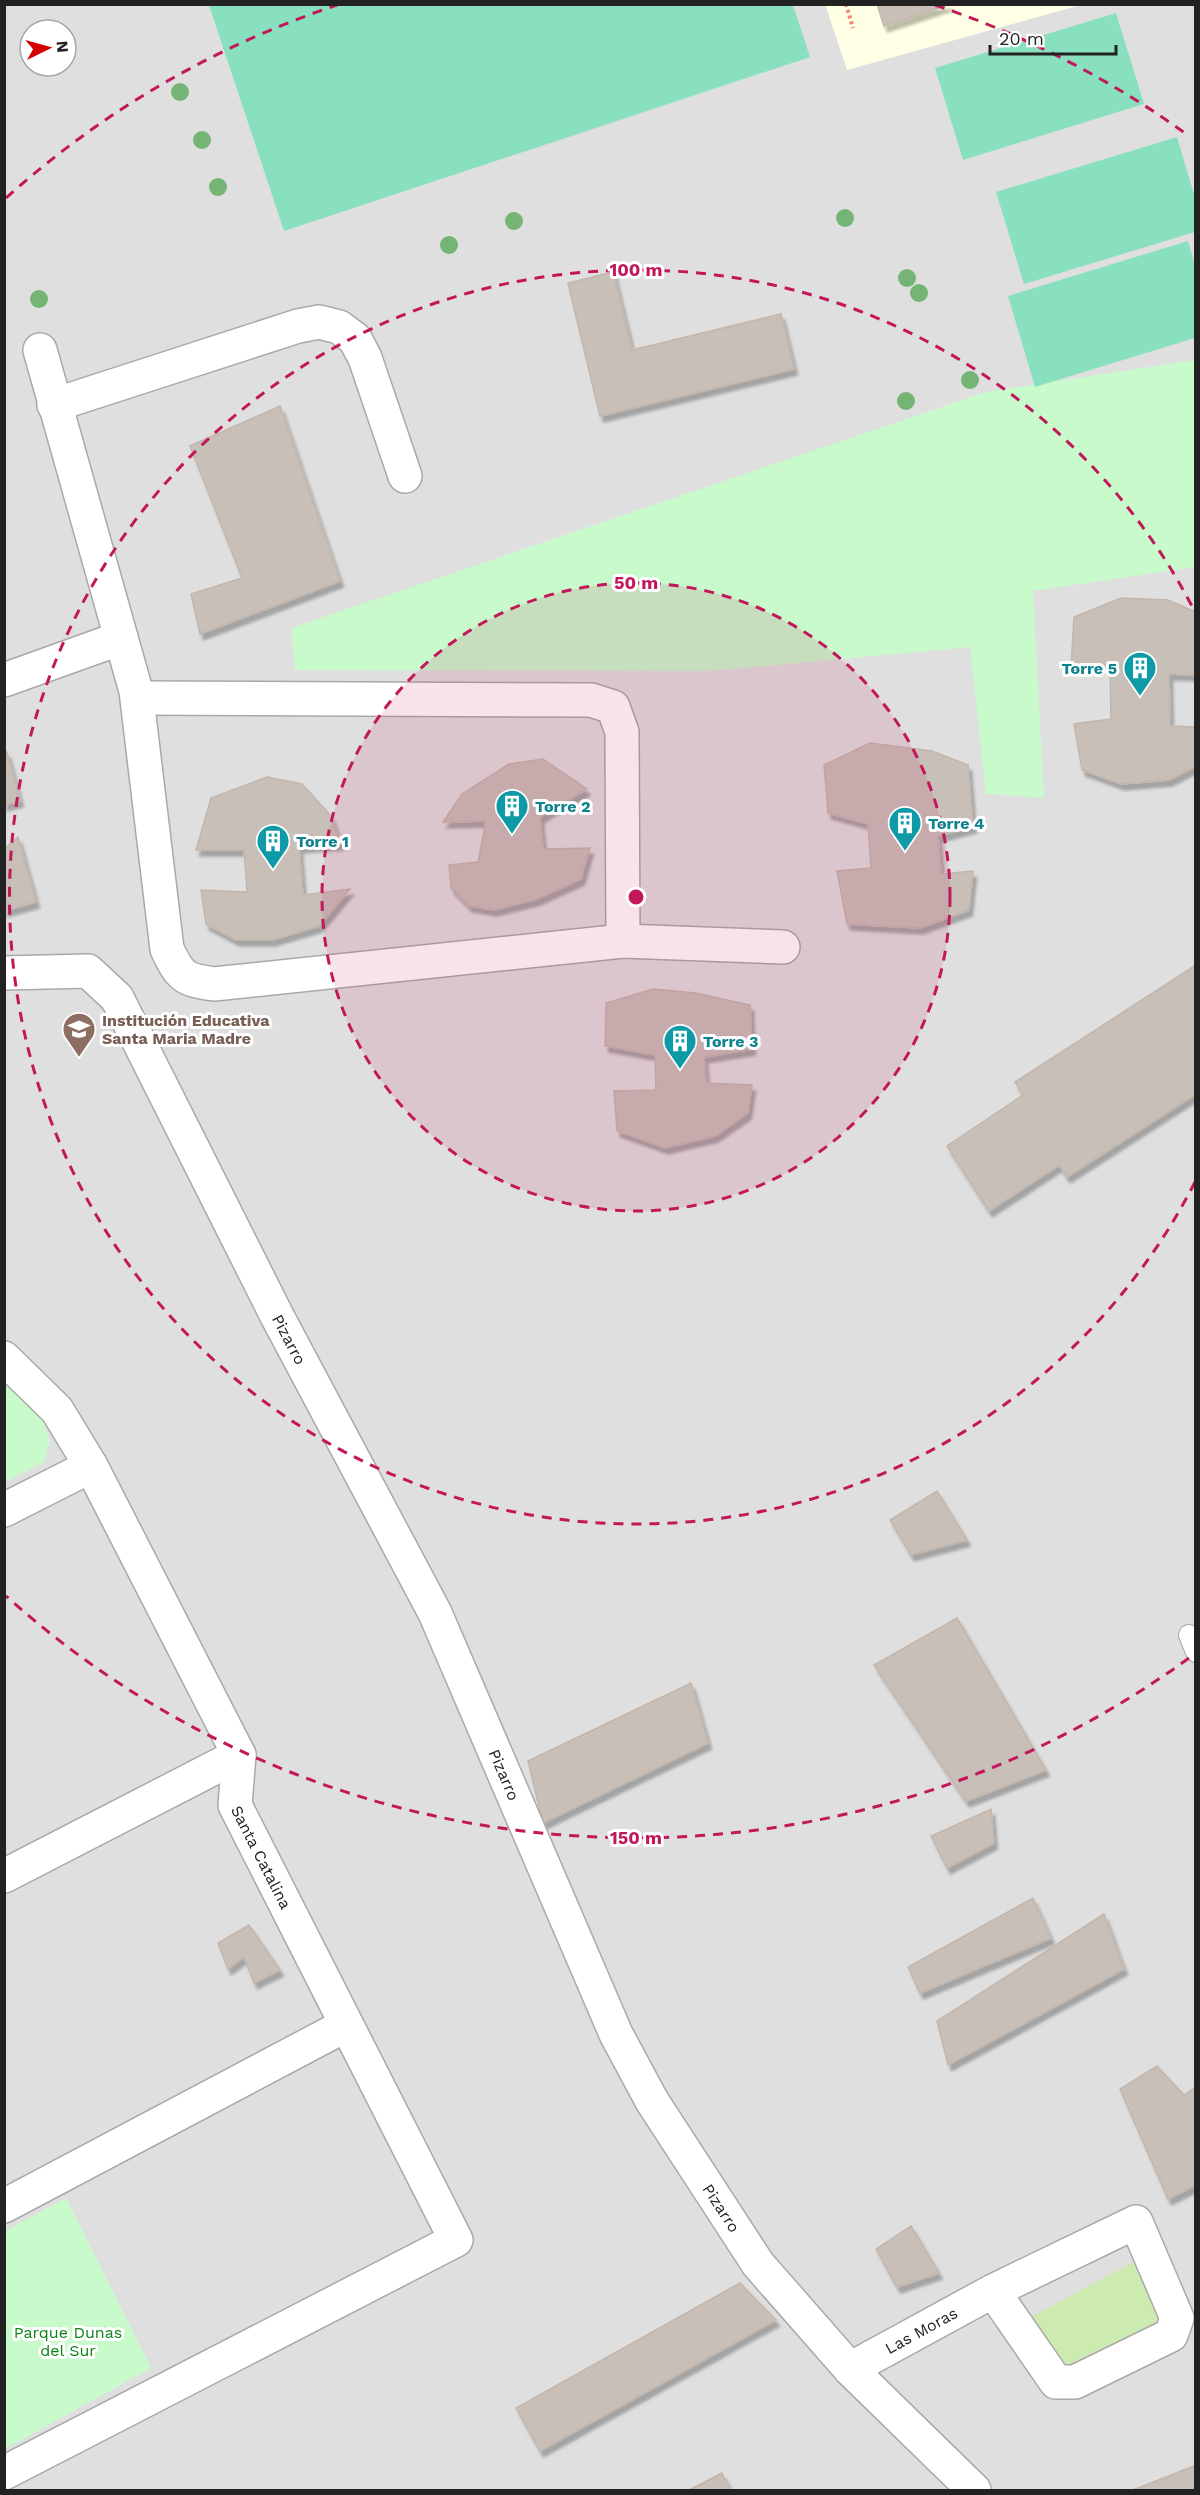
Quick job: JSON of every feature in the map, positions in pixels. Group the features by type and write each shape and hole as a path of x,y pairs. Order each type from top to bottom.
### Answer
{"street":[{"path":"54,405 297,326 319,322 339,327 355,339 365,358 405,476"},
{"path":"40,350 138,698 167,949 179,973 192,981 214,984 623,941 783,947"},
{"path":"4,680 121,638"},
{"path":"138,698 591,700 613,707 622,732 623,941"},
{"name":"Pizarro","path":"4,972 88,971 117,998 277,1316 435,1613 616,2034 652,2101 758,2264 850,2369 974,2490"},
{"path":"4,1358 57,1410 91,1466 239,1755 4,1876"},
{"path":"4,1510 91,1466"},
{"name":"Santa Catalina","path":"4,2473 456,2240 235,1805 239,1755"},
{"path":"4,2206 346,2025"},
{"name":"Las Moras","path":"850,2369 993,2290 1136,2222 1178,2318 1171,2335 1075,2382 1056,2382 993,2290"}],"path":[{"path":"846,4 853,28"}],"shaded area":[{"path":"825,4 1081,5 847,70"},
{"path":"5,5 1195,5 1195,2490 5,2490"}],"green space":[{"path":"209,5 793,5 810,57 284,231"},
{"path":"1116,13 1144,104 963,160 935,68"},
{"path":"1177,137 1195,198 1195,232 1024,284 996,192"},
{"path":"1188,241 1195,265 1195,338 1035,387 1008,296"},
{"path":"1195,360 1195,567 1033,591 1044,798 986,794 970,647 709,671 295,670 291,628 986,392"},
{"path":"4,1380 41,1416 50,1440 44,1462 5,1482"},
{"name":"Parque Dunas del Sur","path":"66,2198 151,2368 5,2449 5,2231"},
{"path":"1137,2260 1161,2317 1159,2325 1073,2364 1062,2363 1029,2318"}],"building":[{"path":"877,4 951,4 884,26"},
{"path":"613,272 632,350 781,314 794,369 600,416 568,283"},
{"path":"280,406 340,581 200,634 191,594 242,578 190,446"},
{"name":"Torre 5","path":"1121,598 1168,600 1196,612 1196,675 1169,674 1170,726 1196,727 1196,766 1169,780 1121,784 1082,770 1074,724 1111,719 1110,665 1071,668 1074,617"},
{"name":"Torre 4","path":"870,743 932,751 968,765 973,827 938,836 941,874 973,871 969,910 920,928 847,924 837,871 871,868 868,824 828,813 824,765"},
{"path":"7,752 20,801 4,805 4,753"},
{"name":"Torre 2","path":"543,759 587,789 540,817 543,849 590,848 581,879 537,899 494,910 469,906 451,888 449,865 478,862 486,821 443,822 462,794 509,764"},
{"name":"Torre 1","path":"267,777 302,784 331,816 341,844 299,847 303,895 350,889 319,926 272,940 236,940 206,924 201,890 247,892 244,850 196,850 211,798"},
{"path":"18,837 36,902 4,911 4,849"},
{"path":"1196,965 1196,1094 1067,1177 1059,1165 989,1211 947,1146 1023,1095 1015,1082"},
{"name":"Torre 3","path":"653,989 696,993 750,1005 752,1049 704,1057 706,1083 752,1085 748,1113 715,1136 665,1148 617,1131 614,1091 656,1090 655,1055 605,1046 606,1003"},
{"path":"937,1491 967,1540 911,1555 890,1520"},
{"path":"957,1618 1046,1770 966,1801 874,1665"},
{"path":"691,1683 708,1743 543,1823 528,1761"},
{"path":"991,1809 994,1843 947,1868 931,1836"},
{"path":"1033,1898 1051,1938 920,1993 908,1967"},
{"path":"1104,1914 1124,1969 948,2065 937,2021"},
{"path":"249,1925 280,1970 254,1983 244,1957 228,1969 218,1943"},
{"path":"1157,2066 1184,2095 1196,2087 1196,2185 1168,2199 1120,2089"},
{"path":"911,2226 939,2273 897,2287 876,2249"},
{"path":"740,2283 776,2320 540,2451 516,2408"},
{"path":"1196,2465 1196,2490 1133,2490"},
{"path":"722,2473 731,2490 689,2490"}],"place":[{"name":"Torre 5","path":"1140,697"},
{"name":"Torre 2","path":"512,835"},
{"name":"Torre 4","path":"905,852"},
{"name":"Torre 1","path":"273,870"},
{"name":"Institución Educativa Santa Maria Madre","path":"79,1058"},
{"name":"Torre 3","path":"680,1070"}]}
